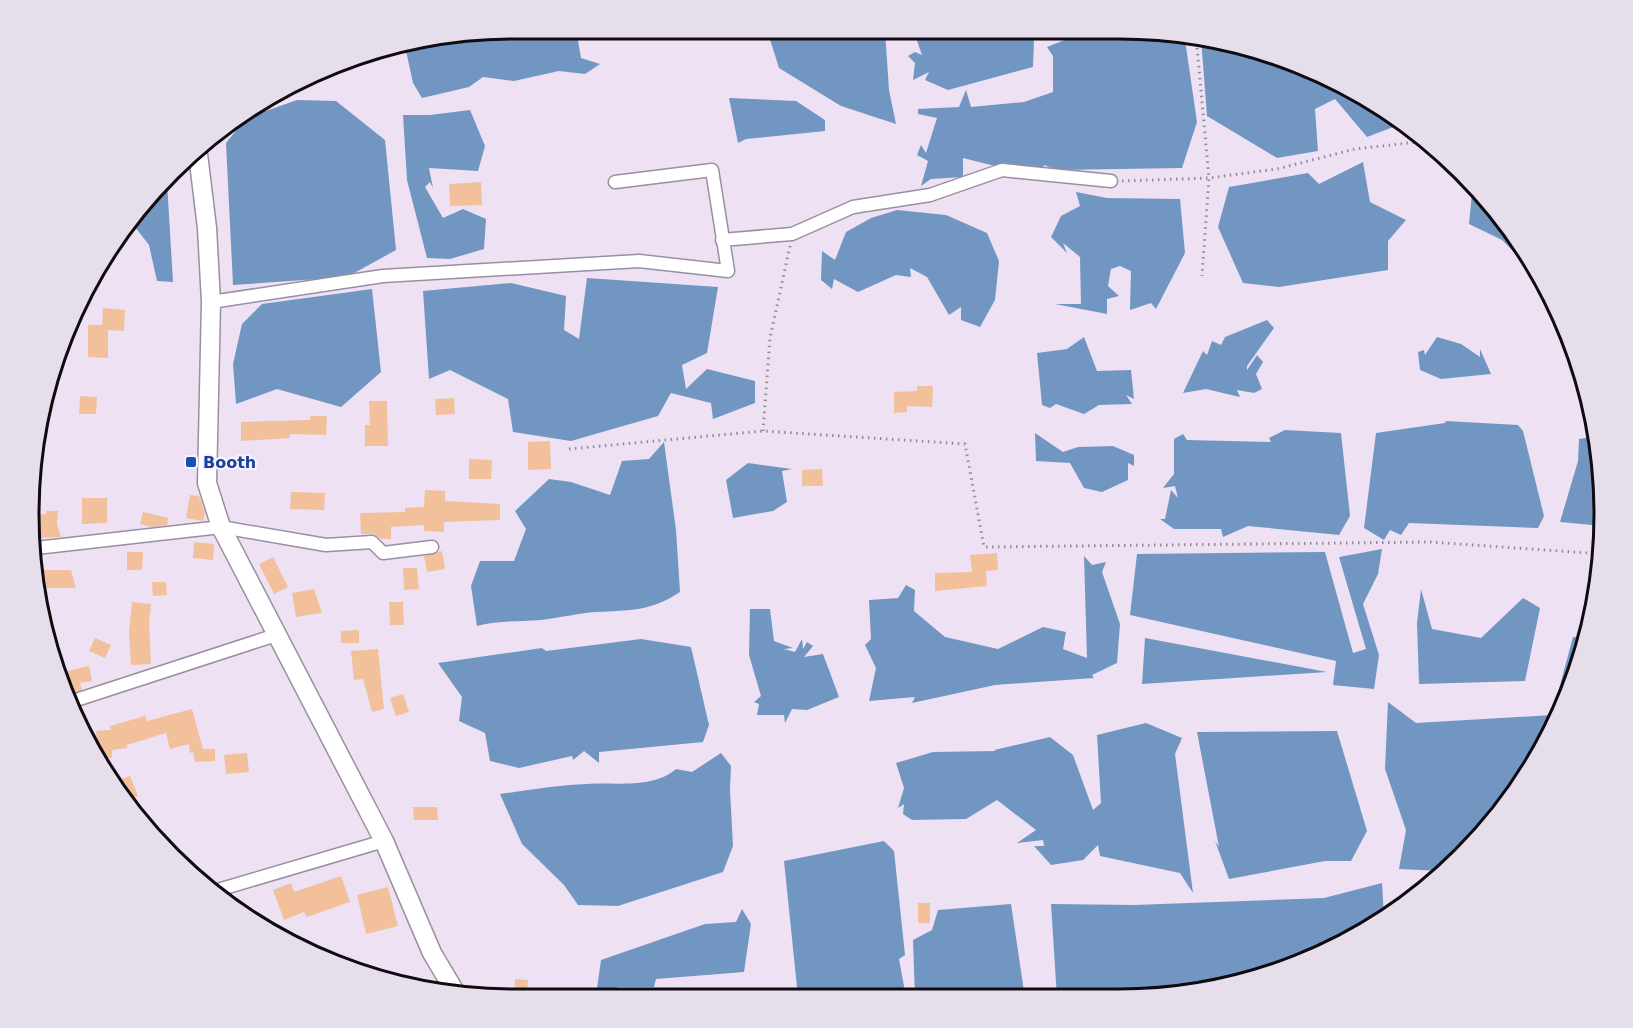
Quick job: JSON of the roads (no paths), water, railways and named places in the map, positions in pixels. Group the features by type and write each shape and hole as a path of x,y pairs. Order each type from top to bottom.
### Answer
{"main road":[{"path":"199,159 207,228 211,302 207,483 221,527 384,841 432,953 451,985"}],"street":[{"path":"211,302 383,276 639,261 728,271 712,170 615,182"},
{"path":"722,240 792,234 853,207 930,195 1002,170 1111,181"},
{"path":"40,548 221,527 326,545 372,542 382,553 432,547"},
{"path":"77,700 276,635"},
{"path":"222,889 384,841"}],"water":[{"path":"514,39 578,39 581,58 600,64 585,74 559,71 514,81 483,77 469,87 422,98 413,83 406,51 452,43"},
{"path":"770,39 886,39 889,90 896,124 841,106 779,68"},
{"path":"916,39 1034,39 1033,67 948,90 925,80 929,72 913,80 915,63 908,56 915,52 922,55"},
{"path":"1067,39 1150,40 1186,44 1197,122 1182,168 1057,170 1044,165 1043,167 991,165 963,158 963,177 931,179 921,186 928,161 917,155 921,145 926,153 937,118 918,114 918,109 959,107 966,90 971,107 1024,102 1053,92 1053,56 1047,47"},
{"path":"1202,46 1242,55 1301,75 1357,103 1394,127 1367,137 1335,99 1315,109 1318,151 1277,158 1207,116"},
{"path":"729,98 796,101 825,120 825,131 746,139 738,143"},
{"path":"297,100 336,101 385,140 396,250 347,277 233,285 226,143 239,127 259,113"},
{"path":"470,110 485,146 478,171 429,168 433,188 430,182 425,187 443,218 463,209 486,219 484,249 450,259 427,258 407,180 403,115 430,115"},
{"path":"1363,162 1370,202 1406,220 1388,241 1388,270 1279,287 1243,283 1218,227 1229,187 1308,173 1319,184"},
{"path":"167,190 173,282 157,281 149,245 135,227"},
{"path":"1076,192 1107,198 1180,199 1185,253 1156,309 1151,303 1130,310 1131,271 1120,266 1111,269 1108,286 1119,296 1107,299 1107,314 1055,304 1081,304 1080,257 1063,243 1067,253 1051,237 1061,216 1080,206"},
{"path":"1472,196 1517,255 1502,240 1469,224"},
{"path":"897,210 946,215 987,233 999,261 995,300 980,327 961,320 961,307 949,315 927,277 910,268 911,277 896,275 858,292 834,279 832,289 821,280 822,251 835,260 846,232 871,218"},
{"path":"587,278 718,287 707,353 682,365 686,389 707,369 755,381 755,403 713,419 711,403 671,393 658,416 571,441 513,432 508,399 450,370 429,379 423,291 511,283 566,296 564,330 579,339"},
{"path":"372,289 381,372 341,407 277,389 236,404 233,364 242,324 262,304"},
{"path":"1267,320 1274,328 1247,366 1247,370 1257,355 1263,362 1256,374 1262,389 1254,393 1237,390 1240,397 1206,389 1183,393 1203,351 1207,355 1212,341 1221,345 1225,337"},
{"path":"1084,337 1097,371 1131,370 1134,399 1126,395 1132,404 1099,405 1084,414 1056,404 1050,408 1042,405 1037,353 1067,349"},
{"path":"1437,337 1461,344 1480,357 1480,349 1491,374 1441,379 1420,370 1418,352 1424,350 1425,355"},
{"path":"1446,421 1518,425 1523,431 1544,516 1538,528 1409,523 1401,535 1390,530 1384,540 1364,528 1376,433 1445,423"},
{"path":"1285,430 1341,433 1350,516 1339,535 1248,526 1223,537 1221,529 1174,529 1160,519 1165,519 1171,490 1178,498 1175,486 1163,488 1174,474 1174,439 1183,434 1187,440 1271,442 1269,438"},
{"path":"1035,433 1063,452 1078,447 1113,446 1134,455 1134,466 1128,463 1128,480 1102,492 1084,488 1070,463 1036,461"},
{"path":"1588,438 1593,483 1594,525 1560,522 1578,461 1579,439"},
{"path":"664,442 676,530 680,592 669,599 640,609 477,626 471,586 480,561 514,561 526,529 515,511 549,479 571,482 610,495 622,461 649,459"},
{"path":"748,463 792,469 782,471 787,502 773,511 733,518 726,480"},
{"path":"1382,549 1378,574 1363,604 1379,655 1374,689 1333,685 1336,661 1130,615 1137,554 1325,552 1353,653 1366,649 1339,557"},
{"path":"1084,556 1092,565 1106,562 1102,572 1120,624 1117,663 1092,675 1094,678 995,685 912,703 915,697 869,701 876,668 865,645 871,639 869,600 898,598 906,585 915,590 914,611 945,637 998,649 1043,627 1066,632 1063,649 1087,658"},
{"path":"1421,589 1432,629 1481,638 1523,598 1540,608 1525,681 1419,684 1417,623"},
{"path":"750,609 770,609 774,641 793,648 784,649 795,652 802,639 803,649 807,642 813,646 804,657 823,654 839,697 807,710 792,709 785,723 784,715 757,715 759,704 754,702 761,696 749,655"},
{"path":"1573,637 1578,637 1569,667 1556,701"},
{"path":"1145,638 1327,672 1142,684"},
{"path":"641,639 691,647 709,725 703,742 599,752 599,763 584,751 573,760 572,756 519,768 490,761 485,733 459,721 462,697 438,663 542,648 546,651"},
{"path":"1388,702 1416,723 1549,715 1530,752 1496,803 1455,850 1433,871 1399,869 1406,830 1385,769"},
{"path":"1146,723 1182,738 1175,754 1193,893 1180,873 1100,856 1098,845 1083,860 1051,865 1034,846 1044,846 1043,840 1017,843 1036,830 997,800 966,819 912,820 903,814 904,804 898,808 904,788 896,763 933,752 996,751 994,750 1050,737 1073,755 1093,810 1101,803 1097,735"},
{"path":"1337,731 1367,831 1351,861 1325,861 1229,879 1215,841 1219,847 1197,732"},
{"path":"721,753 731,766 733,846 723,872 618,906 578,905 564,885 522,844 500,794 565,785 656,780 676,769 692,772"},
{"path":"884,841 894,851 905,955 899,959 905,989 797,989 784,861"},
{"path":"1382,883 1383,909 1329,940 1301,953 1242,973 1212,980 1150,988 1056,989 1051,904 1134,905 1324,898"},
{"path":"1011,904 1024,989 915,989 913,940 932,930 938,910"},
{"path":"742,909 751,924 744,972 656,979 654,987 597,989 601,960 705,924 736,922"}],"place":[{"name":"Booth","path":"191,462"}]}
